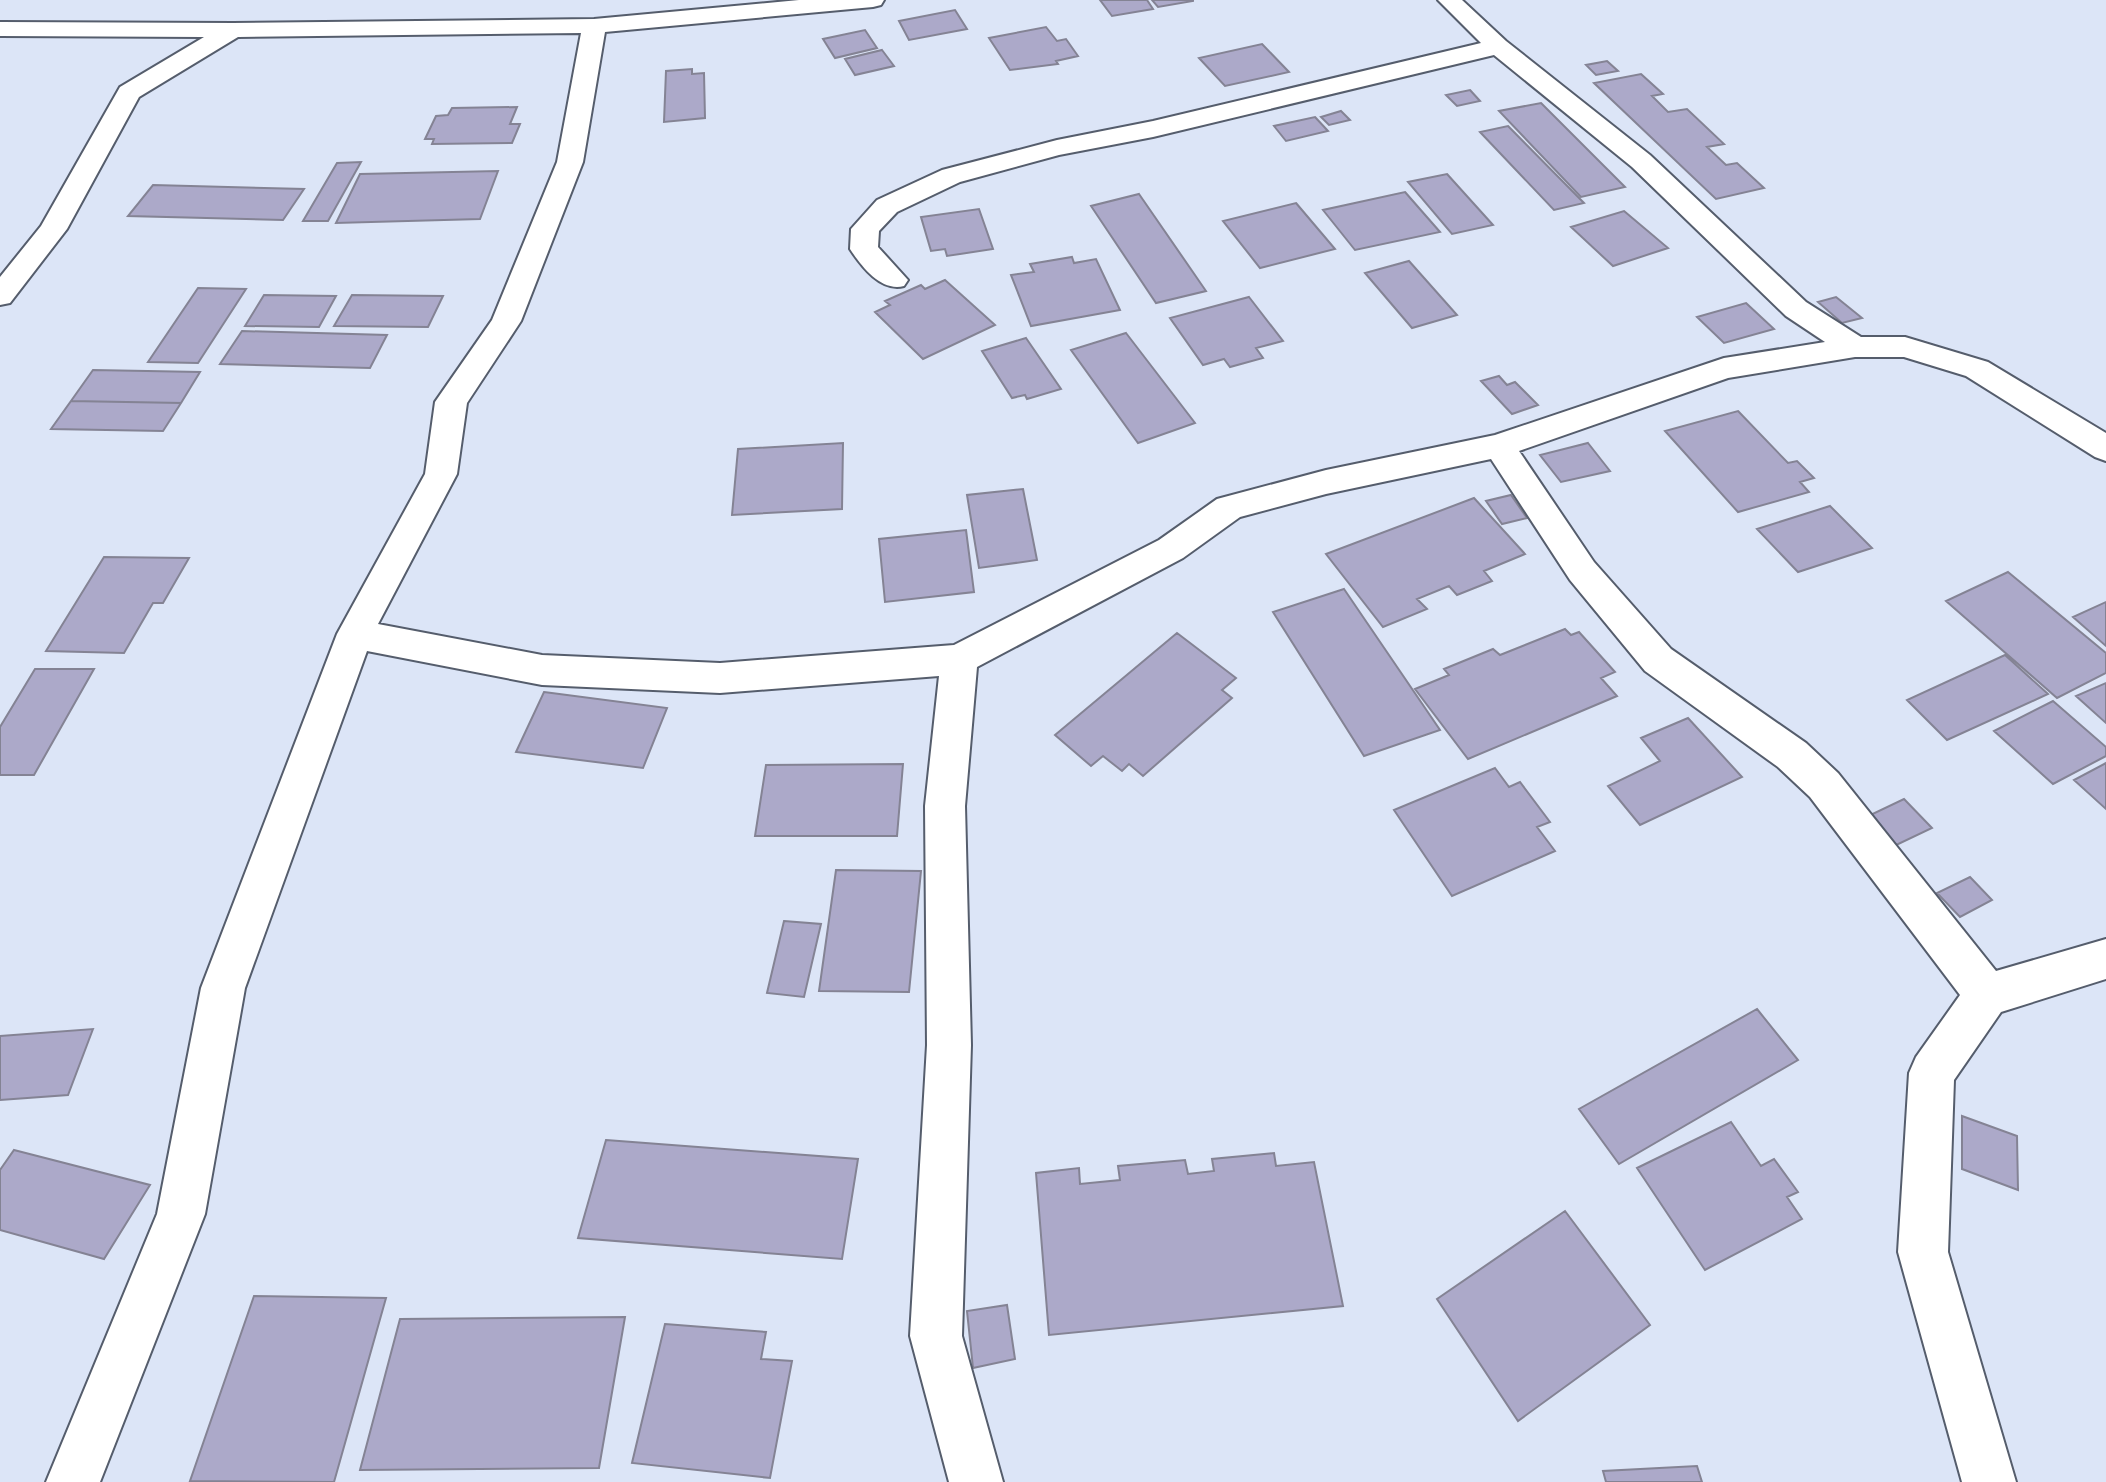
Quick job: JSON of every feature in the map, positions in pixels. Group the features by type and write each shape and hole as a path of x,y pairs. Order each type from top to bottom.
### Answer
{"street":[{"path":"0,29 233,30 594,26 873,0"},
{"path":"1449,0 1498,46 1641,161 1796,309 1855,347"},
{"path":"73,1482 181,1214 223,988 355,634 441,474 451,402 506,321 570,162 594,26"},
{"path":"0,296 53,229 129,92 233,30"},
{"path":"894,280 864,248 865,229 887,205 951,176 1057,148 1153,129 1424,66 1498,46"},
{"path":"355,634 542,670 720,678 959,659 1171,549 1229,508 1326,482 1499,446 1724,368 1855,347 1905,347 1977,369 2106,449"},
{"path":"1499,446 1582,571 1658,660 1792,755 1824,785 1987,995"},
{"path":"959,659 945,806 949,1045 936,1336 976,1482"},
{"path":"1989,1482 1923,1252 1932,1073 1987,995 2106,959"}],"building":[{"path":"1100,0 1147,0 1153,9 1112,16"},
{"path":"1152,0 1193,0 1193,1 1158,7"},
{"path":"955,10 967,29 909,40 899,21"},
{"path":"1046,27 1057,41 1066,39 1078,56 1056,61 1058,64 1010,70 989,38"},
{"path":"865,30 877,48 835,58 823,39"},
{"path":"1262,44 1289,72 1225,86 1199,58"},
{"path":"882,50 894,66 855,75 845,59"},
{"path":"1607,61 1618,71 1596,75 1586,65"},
{"path":"692,69 692,74 704,73 705,118 664,122 666,71"},
{"path":"1641,74 1663,94 1652,96 1668,112 1687,109 1724,144 1707,147 1726,165 1737,163 1764,188 1716,199 1594,83"},
{"path":"1470,90 1480,101 1457,106 1446,95"},
{"path":"1541,103 1625,187 1581,197 1499,111"},
{"path":"517,107 510,124 520,124 512,143 432,144 434,139 425,139 436,116 448,115 452,108"},
{"path":"1341,111 1350,120 1329,125 1321,117"},
{"path":"1315,117 1328,131 1286,141 1274,126"},
{"path":"1508,126 1584,203 1554,210 1480,132"},
{"path":"361,162 328,221 303,221 337,163"},
{"path":"498,171 480,219 336,223 360,174"},
{"path":"1447,174 1493,225 1452,234 1408,182"},
{"path":"153,185 304,189 283,220 128,216"},
{"path":"1405,192 1440,232 1355,250 1323,210"},
{"path":"1139,194 1206,291 1156,303 1091,206"},
{"path":"1296,203 1335,249 1260,268 1223,221"},
{"path":"979,209 993,249 947,256 945,249 931,251 921,217"},
{"path":"1624,211 1668,248 1613,266 1571,227"},
{"path":"1072,257 1074,263 1096,259 1120,310 1031,326 1011,275 1034,272 1030,264"},
{"path":"1409,261 1457,315 1412,328 1365,273"},
{"path":"945,280 995,325 923,359 875,312 890,305 885,301 921,285 925,289"},
{"path":"198,288 246,289 198,363 148,362"},
{"path":"264,295 336,296 319,327 245,326"},
{"path":"352,295 443,296 428,327 334,326"},
{"path":"1249,297 1283,341 1256,348 1263,358 1230,367 1224,359 1203,365 1170,318"},
{"path":"1836,297 1862,318 1842,323 1818,302"},
{"path":"1746,303 1774,329 1724,343 1697,317"},
{"path":"242,331 387,335 370,368 220,364"},
{"path":"1126,333 1195,423 1138,443 1071,350"},
{"path":"1026,338 1061,389 1027,399 1025,395 1012,398 982,351"},
{"path":"93,370 200,372 181,403 71,401"},
{"path":"1499,376 1507,385 1515,382 1538,405 1512,414 1481,381"},
{"path":"71,401 181,403 163,431 51,429"},
{"path":"1738,411 1788,463 1797,461 1814,478 1800,482 1809,492 1738,512 1665,431"},
{"path":"843,443 842,509 732,515 738,449"},
{"path":"1588,443 1610,471 1561,482 1540,455"},
{"path":"1023,489 1037,560 979,568 967,495"},
{"path":"1511,495 1527,518 1502,524 1486,501"},
{"path":"1474,498 1525,554 1484,571 1492,581 1457,595 1449,586 1417,599 1427,609 1383,627 1326,554"},
{"path":"1830,506 1872,548 1798,572 1757,529"},
{"path":"966,530 974,592 885,602 879,539"},
{"path":"104,557 189,558 163,603 153,603 124,653 46,651"},
{"path":"2008,572 2106,653 2106,673 2057,698 1946,601"},
{"path":"1344,589 1440,730 1364,756 1273,612"},
{"path":"2106,602 2106,646 2073,617"},
{"path":"1565,629 1571,635 1579,632 1615,672 1601,678 1617,696 1468,759 1415,689 1449,675 1444,669 1493,649 1500,655"},
{"path":"1177,633 1236,678 1222,690 1232,698 1143,776 1129,764 1122,771 1103,756 1091,766 1055,735"},
{"path":"2005,655 2048,694 1947,740 1907,700"},
{"path":"35,669 94,669 34,775 0,775 0,727"},
{"path":"2106,683 2106,723 2076,696"},
{"path":"544,692 667,708 643,768 516,752"},
{"path":"2053,701 2106,747 2106,756 2053,784 1994,731"},
{"path":"1688,718 1742,777 1640,825 1608,786 1660,761 1641,738"},
{"path":"2106,763 2106,809 2074,780"},
{"path":"903,764 897,836 755,836 766,765"},
{"path":"1495,768 1509,787 1520,782 1550,822 1537,827 1555,851 1452,896 1394,810"},
{"path":"1904,799 1932,828 1892,847 1864,818"},
{"path":"836,870 921,871 909,992 819,991"},
{"path":"1970,877 1992,900 1960,917 1937,893"},
{"path":"784,921 821,924 804,997 767,993"},
{"path":"1757,1009 1798,1060 1619,1164 1579,1109"},
{"path":"93,1029 68,1095 0,1100 0,1036"},
{"path":"1962,1116 2017,1136 2018,1190 1962,1169"},
{"path":"1731,1122 1761,1166 1774,1159 1798,1192 1787,1197 1802,1219 1705,1270 1637,1168"},
{"path":"606,1140 858,1159 842,1259 578,1238"},
{"path":"14,1150 150,1185 104,1259 0,1230 0,1170"},
{"path":"1274,1153 1276,1166 1314,1162 1343,1306 1049,1335 1036,1173 1079,1168 1080,1184 1120,1180 1118,1166 1185,1160 1188,1174 1214,1171 1212,1159"},
{"path":"1565,1211 1650,1325 1518,1421 1437,1299"},
{"path":"254,1296 386,1298 334,1482 190,1481"},
{"path":"1007,1305 1015,1359 973,1368 967,1311"},
{"path":"625,1317 599,1468 360,1470 400,1319"},
{"path":"665,1324 766,1332 761,1359 792,1361 770,1478 632,1463"},
{"path":"1697,1466 1702,1482 1606,1482 1603,1471"}]}
